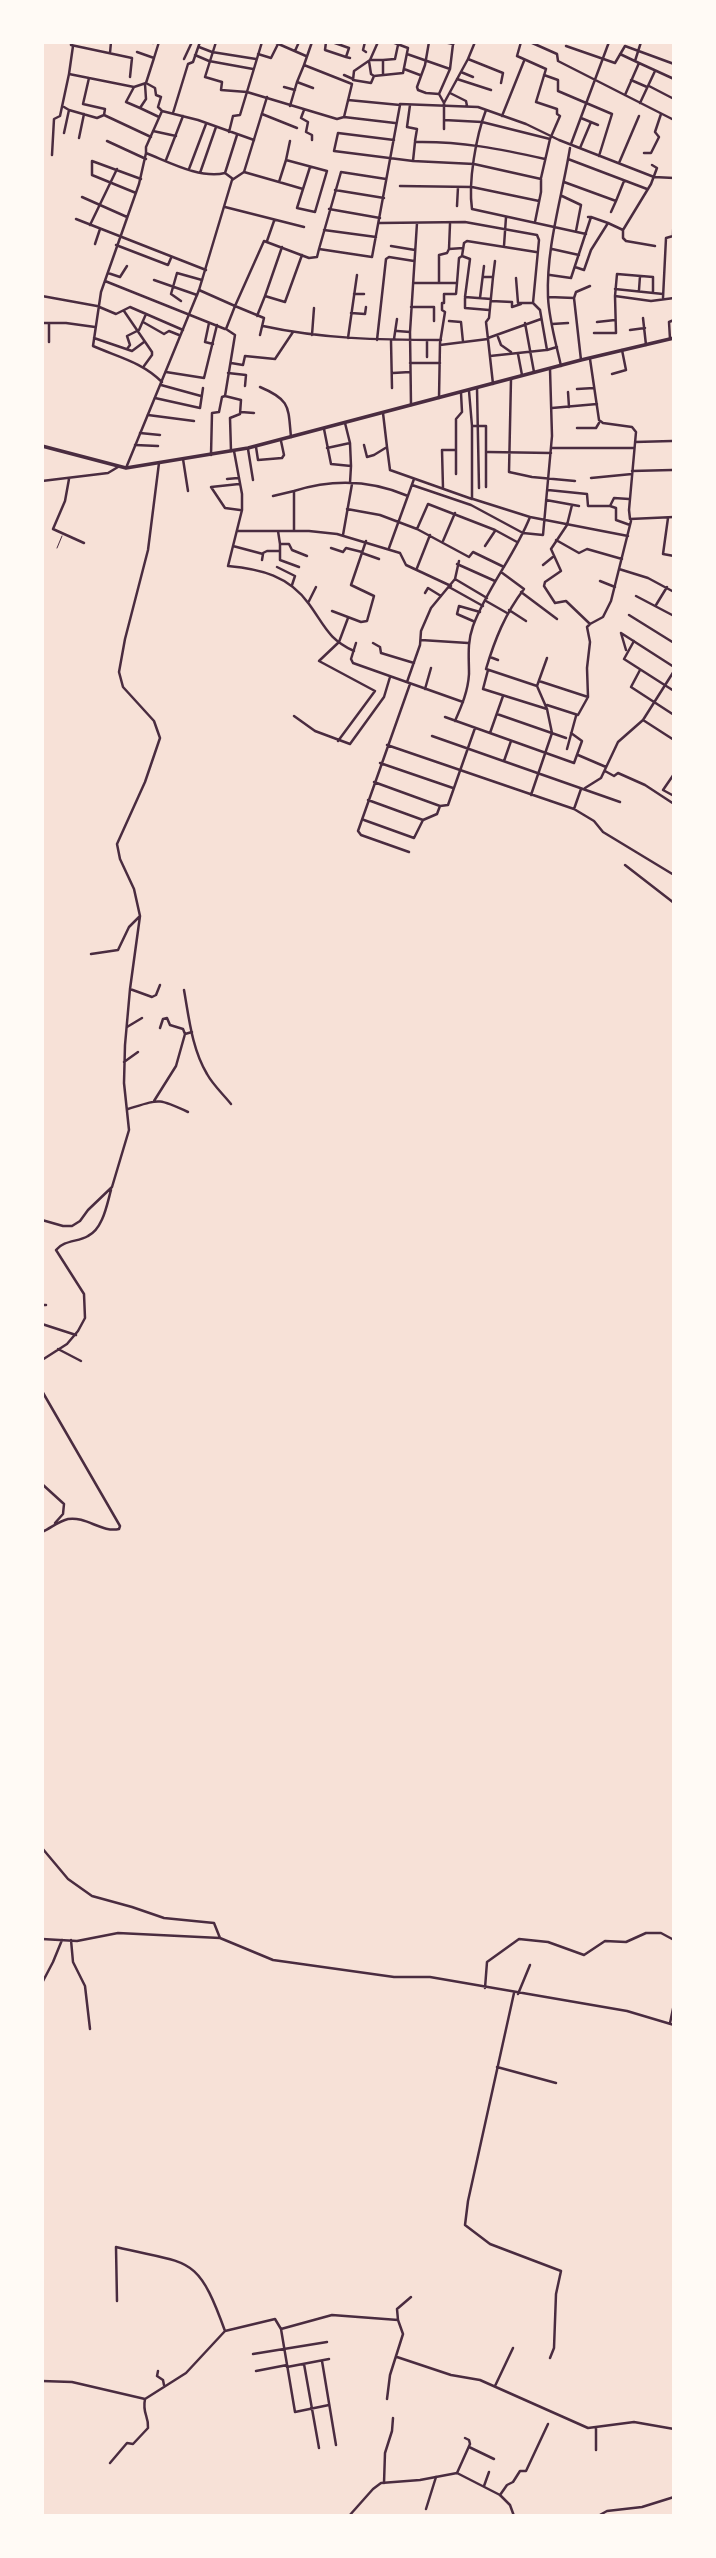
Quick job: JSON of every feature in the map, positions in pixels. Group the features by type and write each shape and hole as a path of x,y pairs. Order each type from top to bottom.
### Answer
{"main road":[{"path":"42,446 126,468 233,451 281,441 581,360 672,339"}],"street":[{"path":"110,53 111,42"},
{"path":"140,108 146,99 145,83 159,42"},
{"path":"184,59 192,42"},
{"path":"216,42 209,61 207,79 222,82 221,90 247,92 337,119 344,117 395,123"},
{"path":"229,132 233,117 240,115 262,42"},
{"path":"296,51 299,42"},
{"path":"290,106 312,42"},
{"path":"326,42 325,50 348,57 349,48 332,42"},
{"path":"365,42 363,50 366,52"},
{"path":"353,79 354,71 369,60 379,42"},
{"path":"392,42 408,48"},
{"path":"374,76 402,73 410,42"},
{"path":"429,42 418,90 439,94"},
{"path":"444,42 455,43 450,69 439,94 444,105 444,129"},
{"path":"444,105 475,42"},
{"path":"521,42 516,55 524,61 545,68 536,102 558,110 557,114 560,116 545,159 535,222"},
{"path":"530,42 557,54 558,61 594,81 674,120"},
{"path":"561,366 548,297 551,248 570,146 609,42"},
{"path":"625,96 641,42"},
{"path":"258,54 270,58 276,43 307,56"},
{"path":"52,155 54,118 60,116 64,107 72,44 132,58 130,77"},
{"path":"173,113 188,64 193,62 199,44 212,52 256,59"},
{"path":"369,60 395,59 398,45"},
{"path":"566,47 616,63 625,46 674,64"},
{"path":"137,52 154,58"},
{"path":"407,54 450,69"},
{"path":"620,54 674,79"},
{"path":"195,55 209,61 253,69"},
{"path":"468,59 503,73 501,83"},
{"path":"369,60 371,74 374,76"},
{"path":"383,60 383,74"},
{"path":"502,116 524,61"},
{"path":"304,65 352,84 344,117"},
{"path":"404,69 422,75"},
{"path":"640,103 656,71"},
{"path":"461,72 473,77"},
{"path":"69,74 134,87 145,83 155,88 156,95 161,97 158,107 162,111 254,140"},
{"path":"344,75 371,83 374,76"},
{"path":"544,75 558,80 558,91 612,114 599,156"},
{"path":"89,78 83,104 105,109 104,115"},
{"path":"457,79 491,90"},
{"path":"631,80 674,99"},
{"path":"297,82 313,88"},
{"path":"134,87 127,102 159,117"},
{"path":"284,87 295,90"},
{"path":"450,93 467,101 467,106"},
{"path":"126,468 199,290 233,178 244,172 267,97"},
{"path":"319,249 371,257 384,198 400,105 348,100"},
{"path":"401,104 467,106 486,110 570,146 654,177 674,178"},
{"path":"410,105 407,127 417,129 413,161"},
{"path":"64,107 98,118 104,115"},
{"path":"64,133 69,110"},
{"path":"304,110 301,118 308,122 306,132 312,135 312,141"},
{"path":"486,110 474,164 472,209 586,234"},
{"path":"162,111 153,131 141,179 97,306 93,346 144,368 161,383 202,396"},
{"path":"79,138 84,114"},
{"path":"262,114 297,128"},
{"path":"644,153 651,153 659,138 655,132 661,114"},
{"path":"104,115 151,137"},
{"path":"166,160 183,116"},
{"path":"619,163 639,116"},
{"path":"581,118 598,125"},
{"path":"444,120 482,122 551,138"},
{"path":"580,148 591,122"},
{"path":"189,169 206,124"},
{"path":"200,173 216,127"},
{"path":"153,131 176,136"},
{"path":"394,140 338,133 334,151 391,159 474,164 541,179"},
{"path":"225,173 237,135"},
{"path":"107,141 146,159"},
{"path":"279,182 290,141"},
{"path":"415,142 478,145 545,159"},
{"path":"146,153 200,173 225,173 233,178"},
{"path":"568,159 648,189"},
{"path":"286,160 327,171 315,212 297,208 310,167"},
{"path":"136,193 92,175 92,161 141,179"},
{"path":"652,164 657,167 654,177 623,230 623,238 626,241 656,246"},
{"path":"90,226 117,169"},
{"path":"226,329 262,241 315,258 341,171 387,179"},
{"path":"244,172 303,189"},
{"path":"611,212 624,181"},
{"path":"564,182 616,201"},
{"path":"400,186 472,187 539,201"},
{"path":"457,206 458,187"},
{"path":"335,190 384,198"},
{"path":"562,195 581,205 576,231"},
{"path":"82,197 127,216"},
{"path":"615,296 661,300 666,238 673,236 674,203"},
{"path":"225,207 304,227"},
{"path":"329,209 380,218"},
{"path":"504,246 506,216"},
{"path":"549,275 571,278 590,217 623,230"},
{"path":"76,219 206,270"},
{"path":"267,241 274,220"},
{"path":"439,284 439,255 447,253 449,248 450,222"},
{"path":"379,223 465,222 537,235 539,240 533,303"},
{"path":"411,406 410,332 417,223"},
{"path":"575,267 584,270 591,250 608,223"},
{"path":"95,244 100,229"},
{"path":"324,230 376,237"},
{"path":"456,294 459,258 467,241 537,252"},
{"path":"116,245 167,265 171,257"},
{"path":"391,246 415,250"},
{"path":"257,316 282,247"},
{"path":"449,248 463,248"},
{"path":"551,248 579,255"},
{"path":"148,257 150,249"},
{"path":"265,296 285,302 302,255"},
{"path":"462,256 470,258 464,308 489,310"},
{"path":"377,340 386,259 388,257 414,261"},
{"path":"494,384 486,322 495,261"},
{"path":"108,273 120,277 127,266"},
{"path":"480,298 484,266"},
{"path":"181,301 171,294 179,273 202,280"},
{"path":"594,333 615,334 617,274 654,277 653,293"},
{"path":"348,338 357,275"},
{"path":"639,291 640,276"},
{"path":"483,277 493,277"},
{"path":"516,278 518,301 521,304"},
{"path":"154,279 197,295"},
{"path":"105,281 234,333 225,396 222,397 219,411 212,413 211,454"},
{"path":"413,283 457,283"},
{"path":"581,360 574,298 580,290 590,286"},
{"path":"615,289 674,298"},
{"path":"199,290 264,318 260,335"},
{"path":"354,293 364,294"},
{"path":"439,398 444,294 512,302 512,307 533,303 539,306 547,350"},
{"path":"42,296 97,306 116,314 130,307 183,330"},
{"path":"548,297 574,298"},
{"path":"351,313 365,314 366,307"},
{"path":"411,307 434,307 434,321"},
{"path":"312,335 314,308"},
{"path":"124,311 153,354 144,368"},
{"path":"127,349 130,345 128,336 139,330 146,314"},
{"path":"643,318 646,345"},
{"path":"391,388 393,340 397,331 397,319"},
{"path":"263,326 312,335 377,340 427,340 441,343 488,338 541,319"},
{"path":"597,322 615,320"},
{"path":"672,339 669,322 674,320"},
{"path":"449,321 461,322 463,342"},
{"path":"143,322 164,334 169,331 181,336"},
{"path":"42,323 95,327"},
{"path":"49,323 49,342"},
{"path":"209,323 205,342 213,344"},
{"path":"525,323 534,373"},
{"path":"552,324 568,323"},
{"path":"166,372 204,378 217,325"},
{"path":"630,330 645,328"},
{"path":"397,331 410,332"},
{"path":"245,386 244,356 275,359 293,332"},
{"path":"498,335 501,345 518,354 556,348"},
{"path":"94,338 132,351"},
{"path":"427,340 427,357"},
{"path":"127,359 132,351 144,342"},
{"path":"612,374 626,370 622,350"},
{"path":"490,356 511,352"},
{"path":"518,354 522,376"},
{"path":"578,428 596,428 600,422 590,358"},
{"path":"230,363 243,365"},
{"path":"410,363 440,363"},
{"path":"412,485 471,505 523,533 543,535 551,453 550,369"},
{"path":"393,373 410,372"},
{"path":"228,373 246,375"},
{"path":"511,379 509,473 549,480 575,481"},
{"path":"260,387 280,396 288,406 291,437"},
{"path":"577,389 594,387"},
{"path":"154,398 200,408 203,388"},
{"path":"477,388 479,488"},
{"path":"469,391 472,499"},
{"path":"568,391 569,407"},
{"path":"456,474 456,419 462,412 461,393"},
{"path":"225,396 241,400 239,416 230,418 242,510 228,566 268,572 292,585 337,643 354,651"},
{"path":"552,408 597,404"},
{"path":"241,412 254,413"},
{"path":"383,412 390,470 530,517 628,536"},
{"path":"148,415 194,421"},
{"path":"567,749 576,716 581,712 587,697 590,642 587,627 603,617 615,587 631,520 629,515 635,442 633,428 600,422"},
{"path":"343,535 351,484 350,443 345,423"},
{"path":"472,426 486,426 486,485 480,482"},
{"path":"324,429 331,464 351,466"},
{"path":"140,433 160,435"},
{"path":"256,447 258,460 282,458 284,455 281,441"},
{"path":"635,442 672,441"},
{"path":"327,448 350,443"},
{"path":"135,445 158,446"},
{"path":"364,445 367,457 387,447"},
{"path":"248,448 253,480"},
{"path":"551,448 634,448"},
{"path":"443,488 443,450 456,450"},
{"path":"486,452 551,453"},
{"path":"183,459 187,491"},
{"path":"42,1360 67,1344 76,1335 85,1318 85,1294 57,1250 65,1243 88,1237 97,1228 128,1134 124,1062 140,916 134,889 120,859 117,844 145,782 160,738 154,721 123,687 119,672 148,550 159,463"},
{"path":"42,481 108,473 118,467"},
{"path":"591,478 672,470"},
{"path":"227,479 238,478"},
{"path":"69,479 65,500 53,528 84,543"},
{"path":"388,550 414,479"},
{"path":"239,484 211,486 225,508 242,510"},
{"path":"273,496 318,484 351,484 377,485 408,496"},
{"path":"548,490 587,493 587,506 616,508 616,520 630,525"},
{"path":"294,491 294,531"},
{"path":"610,506 614,498 630,499"},
{"path":"546,500 579,506"},
{"path":"417,529 428,504 495,530 517,542"},
{"path":"572,505 567,525 551,549 562,570 544,583 556,604 566,601 590,624"},
{"path":"347,509 380,515 417,529 469,557 473,552 503,569 523,587 495,638 483,689 576,716"},
{"path":"443,541 455,513"},
{"path":"456,721 469,674 468,643 475,621 530,517"},
{"path":"631,520 674,517"},
{"path":"668,518 663,554 674,556"},
{"path":"485,546 495,530"},
{"path":"238,531 294,531 343,535 366,541 402,555 405,563 483,606"},
{"path":"278,531 281,561 299,567"},
{"path":"417,570 430,536"},
{"path":"556,540 579,553 587,550 622,559"},
{"path":"332,611 366,622 374,597 351,586 366,541"},
{"path":"280,544 289,544 292,550 307,556"},
{"path":"233,546 263,554 267,551 280,551"},
{"path":"331,548 344,552 346,548 379,559"},
{"path":"262,560 263,554"},
{"path":"543,565 555,555"},
{"path":"409,852 358,833 408,683 421,640 421,631 431,608 450,587 458,562 495,581"},
{"path":"276,567 295,576 292,585"},
{"path":"619,569 648,578 674,592"},
{"path":"454,579 526,621"},
{"path":"600,582 615,587"},
{"path":"308,603 316,587"},
{"path":"656,605 667,587"},
{"path":"425,593 429,588 441,596"},
{"path":"521,593 557,619"},
{"path":"636,596 674,616"},
{"path":"475,621 457,614 459,606 480,612"},
{"path":"629,614 674,643"},
{"path":"338,741 375,690 319,661 337,643 348,618"},
{"path":"573,809 582,789 598,781 618,742 643,720 674,669 621,633 626,651"},
{"path":"421,640 468,643"},
{"path":"634,641 626,651 624,659 674,691"},
{"path":"356,643 351,659 353,663 463,702"},
{"path":"373,643 380,647 380,653 414,663"},
{"path":"490,657 498,660"},
{"path":"531,794 552,733 546,707 537,686 547,658"},
{"path":"425,689 432,668"},
{"path":"488,670 537,686"},
{"path":"640,670 631,687 674,715"},
{"path":"294,716 305,725 338,741 351,743 384,697 390,677"},
{"path":"539,681 587,697"},
{"path":"490,733 503,696"},
{"path":"497,714 566,738"},
{"path":"445,717 574,763 582,741 571,733"},
{"path":"643,720 674,740"},
{"path":"374,782 440,806 448,806 475,728"},
{"path":"432,736 620,802"},
{"path":"504,761 511,741"},
{"path":"387,745 573,809 594,821 603,832 673,875 674,869"},
{"path":"579,755 614,776 618,773 645,785 674,804"},
{"path":"380,762 453,789"},
{"path":"674,774 663,790 674,796"},
{"path":"368,800 423,820"},
{"path":"362,819 415,837 423,820 437,814 440,806"},
{"path":"625,865 674,903"},
{"path":"91,954 118,950 129,927 140,916"},
{"path":"130,989 152,997 156,995 160,985"},
{"path":"184,990 192,1032 207,1075 231,1104"},
{"path":"127,1027 142,1018"},
{"path":"154,1101 176,1066 186,1034 183,1029 170,1025 167,1018 163,1019 160,1028"},
{"path":"186,1034 192,1032"},
{"path":"124,1062 138,1052"},
{"path":"128,1109 154,1101 167,1102 188,1112"},
{"path":"42,1220 62,1226 76,1224 112,1188"},
{"path":"42,1324 76,1335"},
{"path":"58,1349 81,1361"},
{"path":"42,1391 120,1525 119,1529 111,1530 85,1521 68,1519 42,1532"},
{"path":"42,1483 64,1504 63,1514 52,1527"},
{"path":"42,1848 68,1879 87,1894 164,1918 215,1923 220,1938"},
{"path":"42,1939 71,1940 118,1933 220,1938 273,1960 394,1977 425,1976 627,2011 672,2024 674,1994"},
{"path":"485,1988 487,1962 519,1939 548,1942 583,1955 605,1941 626,1942 646,1933 661,1933 674,1940"},
{"path":"42,1983 62,1940"},
{"path":"71,1940 74,1962 85,1986 90,2029"},
{"path":"530,1965 516,1993 497,2067 465,2225 490,2244 561,2271 555,2294 555,2340 550,2358"},
{"path":"497,2067 556,2083"},
{"path":"117,2301 116,2247 175,2259 187,2264 205,2283 225,2331"},
{"path":"387,2399 390,2375 403,2334 397,2309 411,2297"},
{"path":"281,2329 332,2315 398,2319"},
{"path":"42,2381 72,2382 145,2399 186,2373 225,2331 275,2319 281,2329 295,2412 329,2405"},
{"path":"253,2354 327,2342"},
{"path":"495,2386 513,2348"},
{"path":"397,2357 451,2375 480,2379 588,2428 634,2422 674,2429"},
{"path":"257,2371 329,2360"},
{"path":"322,2361 336,2445"},
{"path":"304,2364 319,2448"},
{"path":"158,2371 157,2376 163,2380 164,2385"},
{"path":"529,2401 531,2395"},
{"path":"110,2463 127,2443 133,2444 148,2428 143,2411 145,2399"},
{"path":"384,2483 385,2453 393,2418"},
{"path":"500,2495 520,2471 526,2471 548,2424"},
{"path":"596,2428 596,2450"},
{"path":"457,2473 471,2443 465,2438"},
{"path":"469,2447 494,2459"},
{"path":"484,2486 489,2472"},
{"path":"349,2516 373,2489 384,2483 416,2481 457,2473 500,2495 510,2505 514,2516"},
{"path":"426,2509 436,2477"},
{"path":"598,2516 607,2511 642,2507 674,2497"}],"lane":[{"path":"57,548 63,534"}]}
